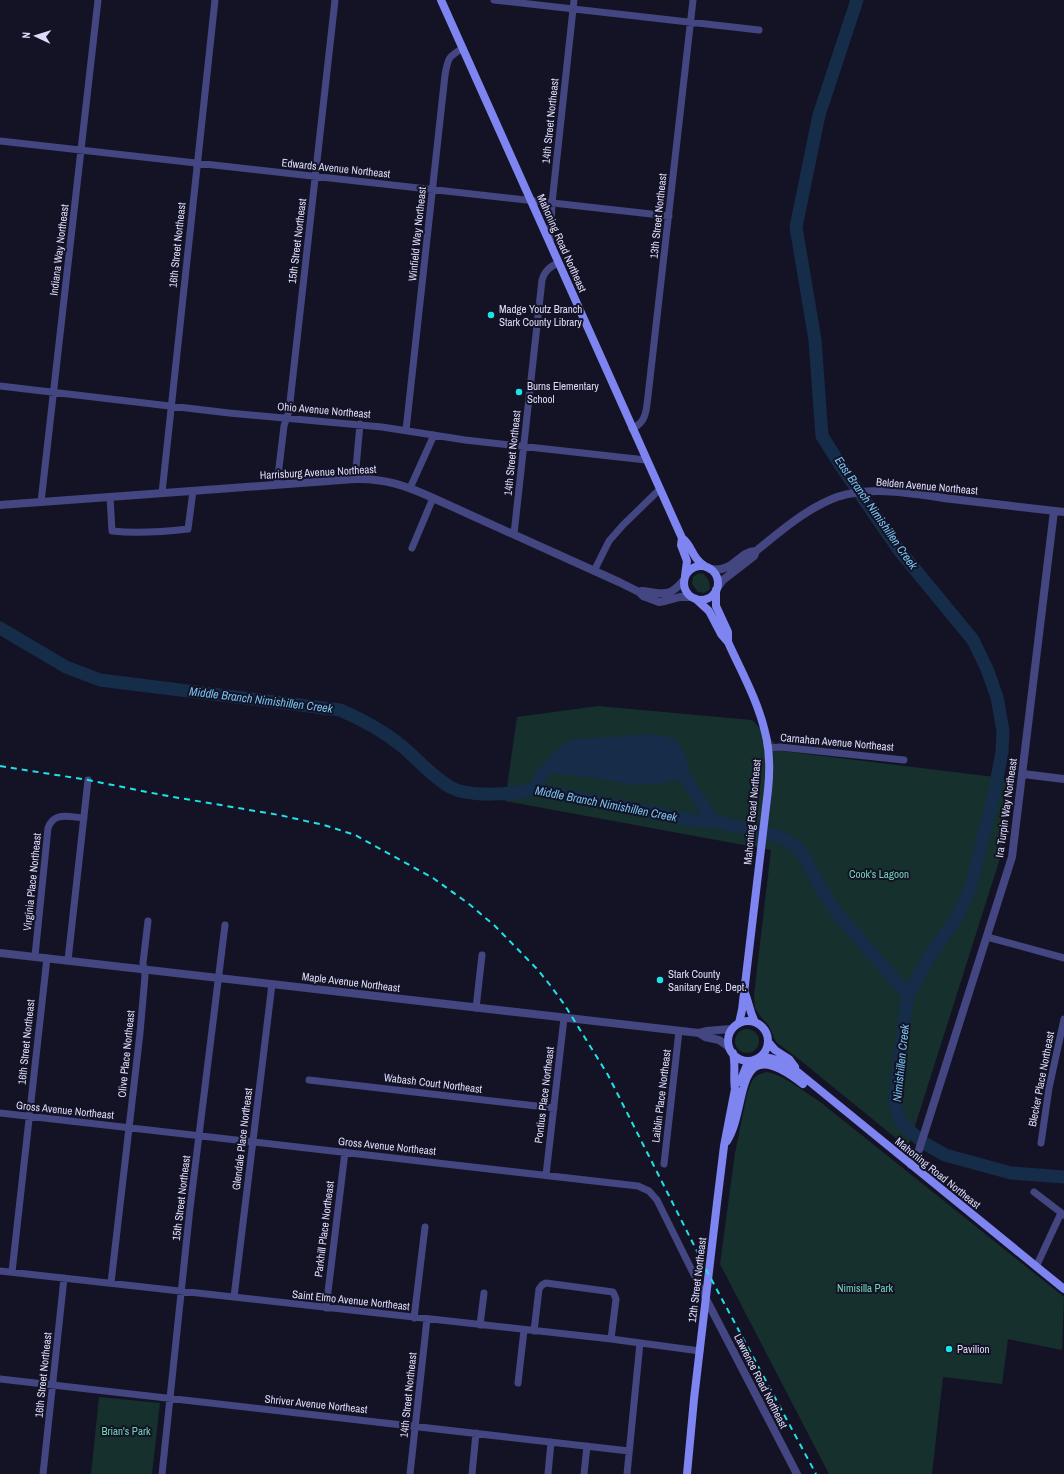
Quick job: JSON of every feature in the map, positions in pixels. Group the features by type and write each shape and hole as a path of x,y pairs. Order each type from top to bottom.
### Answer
{"main road":[{"name":"Mahoning Road Northeast","path":"441,0 682,538 687,542 696,559 708,568"},
{"name":"Mahoning Road Northeast","path":"682,538 681,545 687,563 684,579"},
{"path":"699,566 708,568 716,576 717,588 709,598 702,600 694,598 685,590 684,579 687,573 694,568 699,566"},
{"name":"Mahoning Road Northeast","path":"717,588 717,607 728,632 728,642"},
{"name":"Mahoning Road Northeast","path":"694,598 709,611 721,634 728,642 757,708 765,732 768,748 769,780 739,1023"},
{"name":"Mahoning Road Northeast","path":"744,990 748,1000 750,1012 755,1022"},
{"path":"748,1020 755,1022 760,1024 765,1030 768,1042 764,1052 757,1058 742,1060 731,1050 728,1039 731,1029 739,1023 748,1020"},
{"name":"Mahoning Road Northeast","path":"768,1042 775,1050 789,1059 799,1073"},
{"name":"12th Street Northeast","path":"731,1050 735,1063 733,1080 735,1089"},
{"name":"Mahoning Road Northeast","path":"757,1058 777,1060 799,1073 1064,1289"},
{"name":"12th Street Northeast","path":"687,1474 724,1146 735,1089 746,1067 757,1058"},
{"path":"724,1146 733,1132 743,1085 750,1073 756,1067 766,1065 777,1067 792,1075 819,1095 827,1096"}],"street":[{"name":"Indiana Way Northeast","path":"41,502 98,0"},
{"name":"16th Street Northeast","path":"162,493 216,0"},
{"name":"15th Street Northeast","path":"277,484 284,426 290,403 335,0"},
{"path":"494,0 759,30"},
{"name":"14th Street Northeast","path":"550,244 552,202 574,0"},
{"name":"13th Street Northeast","path":"632,428 639,425 644,420 648,396 693,0"},
{"name":"Winfield Way Northeast","path":"406,430 448,63 451,55 463,48"},
{"name":"Edwards Avenue Northeast","path":"0,141 669,216"},
{"name":"14th Street Northeast","path":"514,534 542,280 544,272 558,263"},
{"name":"Ohio Avenue Northeast","path":"0,386 171,406 360,424 524,447 646,460"},
{"path":"355,479 360,424"},
{"path":"410,488 434,435"},
{"name":"Harrisburg Avenue Northeast","path":"0,505 277,484 355,479 383,480 410,488 514,534 639,592 643,596 660,602 680,597 694,598"},
{"path":"594,571 609,541 623,525 660,489"},
{"path":"110,497 112,531 148,533 188,529 193,491"},
{"name":"Belden Avenue Northeast","path":"717,588 723,580 754,556 756,551 812,509 830,500 847,495 878,491 898,492 1064,512"},
{"path":"412,548 433,498"},
{"name":"Ira Turpin Way Northeast","path":"911,1165 918,1153 929,1120 1012,857 1054,511"},
{"name":"Belden Avenue Northeast","path":"708,568 720,570 726,568 751,551 756,551"},
{"name":"Harrisburg Avenue Northeast","path":"639,592 664,594 674,590 684,579"},
{"name":"Carnahan Avenue Northeast","path":"768,748 780,747 904,760"},
{"path":"1023,774 1064,779"},
{"path":"68,960 88,780"},
{"name":"Virginia Place Northeast","path":"34,956 48,828 50,822 59,816 84,818"},
{"name":"Olive Place Northeast","path":"111,1283 145,976 143,963 148,922"},
{"name":"15th Street Northeast","path":"162,1474 190,1208 225,925"},
{"path":"987,937 1029,950 1064,958"},
{"name":"Maple Avenue Northeast","path":"0,953 699,1033 731,1029"},
{"path":"476,1008 482,955"},
{"name":"16th Street Northeast","path":"12,1272 47,958"},
{"name":"Glendale Place Northeast","path":"234,1297 272,984"},
{"name":"Pontius Place Northeast","path":"546,1175 564,1018"},
{"name":"Blecker Place Northeast","path":"1041,1143 1049,1088 1064,1019"},
{"name":"Laiblin Place Northeast","path":"664,1164 680,1031"},
{"name":"Maple Avenue Northeast","path":"699,1033 705,1037 720,1041 731,1050"},
{"name":"Wabash Court Northeast","path":"309,1080 554,1108"},
{"name":"Gross Avenue Northeast","path":"0,1113 633,1185 649,1190 657,1200 706,1299"},
{"name":"Parkhill Place Northeast","path":"326,1308 345,1152"},
{"path":"1034,1192 1063,1214 1036,1266"},
{"path":"414,1318 425,1227"},
{"name":"Saint Elmo Avenue Northeast","path":"0,1271 611,1339 700,1351"},
{"name":"16th Street Northeast","path":"43,1474 64,1278"},
{"path":"534,1331 539,1289 546,1283 611,1291 615,1294 616,1299 611,1339"},
{"path":"480,1325 484,1293"},
{"name":"Lawrence Road Northeast","path":"706,1299 797,1474"},
{"name":"14th Street Northeast","path":"410,1474 427,1319"},
{"path":"518,1383 524,1330"},
{"path":"627,1474 640,1343"},
{"name":"Shriver Avenue Northeast","path":"0,1379 630,1450"},
{"path":"472,1474 476,1433"},
{"path":"548,1474 550,1442"},
{"path":"584,1474 587,1446"}],"green space":[{"path":"699,573 704,574 709,581 710,589 704,593 698,592 692,584 693,577"},
{"name":"Cook's Lagoon","path":"598,706 752,720 782,751 1011,779 1002,852 908,1148 776,1042 769,1026 755,1008 754,995 771,850 505,801 517,717"},
{"path":"742,1029 752,1029 759,1036 759,1046 752,1053 742,1053 735,1046 735,1036"},
{"name":"Nimisilla Park","path":"766,1072 779,1076 819,1101 1064,1297 1062,1350 1008,1339 1002,1384 943,1377 932,1474 829,1474 720,1264 735,1153 747,1094 754,1078"},
{"name":"Brian's Park","path":"99,1397 160,1403 152,1474 91,1474"}],"water":[{"path":"646,734 677,739 686,758 691,777 655,784 634,785 544,772 545,764 550,756 571,739"}],"waterway":[{"name":"East Branch Nimishillen Creek","path":"857,0 819,115 796,227 815,340 822,436 899,550 973,640 987,669 997,697 1003,731 1002,752 994,794 971,886 955,920 929,957 908,995 896,1085 895,1105 900,1120 904,1126 924,1143 945,1155 1011,1173 1064,1177"},
{"name":"Middle Branch Nimishillen Creek","path":"0,628 66,667 100,680 340,710 389,736 440,780 452,788 460,791 481,794 504,794 533,789 696,821 713,821 781,837 797,847 802,853 823,892 837,913 908,995"},
{"path":"533,789 544,772"},
{"path":"686,779 713,821"}],"railway":[{"path":"0,766 88,780 162,795 279,815 324,825 355,835 433,878 469,904 495,926 538,970 550,985 564,1004 608,1075 709,1275 816,1474"}],"place":[{"name":"Madge Youtz Branch Stark County Library","path":"491,315"},
{"name":"Burns Elementary School","path":"519,392"},
{"name":"Stark County Sanitary Eng. Dept.","path":"660,980"},
{"name":"Pavilion","path":"949,1349"}],"water label":[{"name":"Nimishillen Creek","path":"901,1063"}]}
